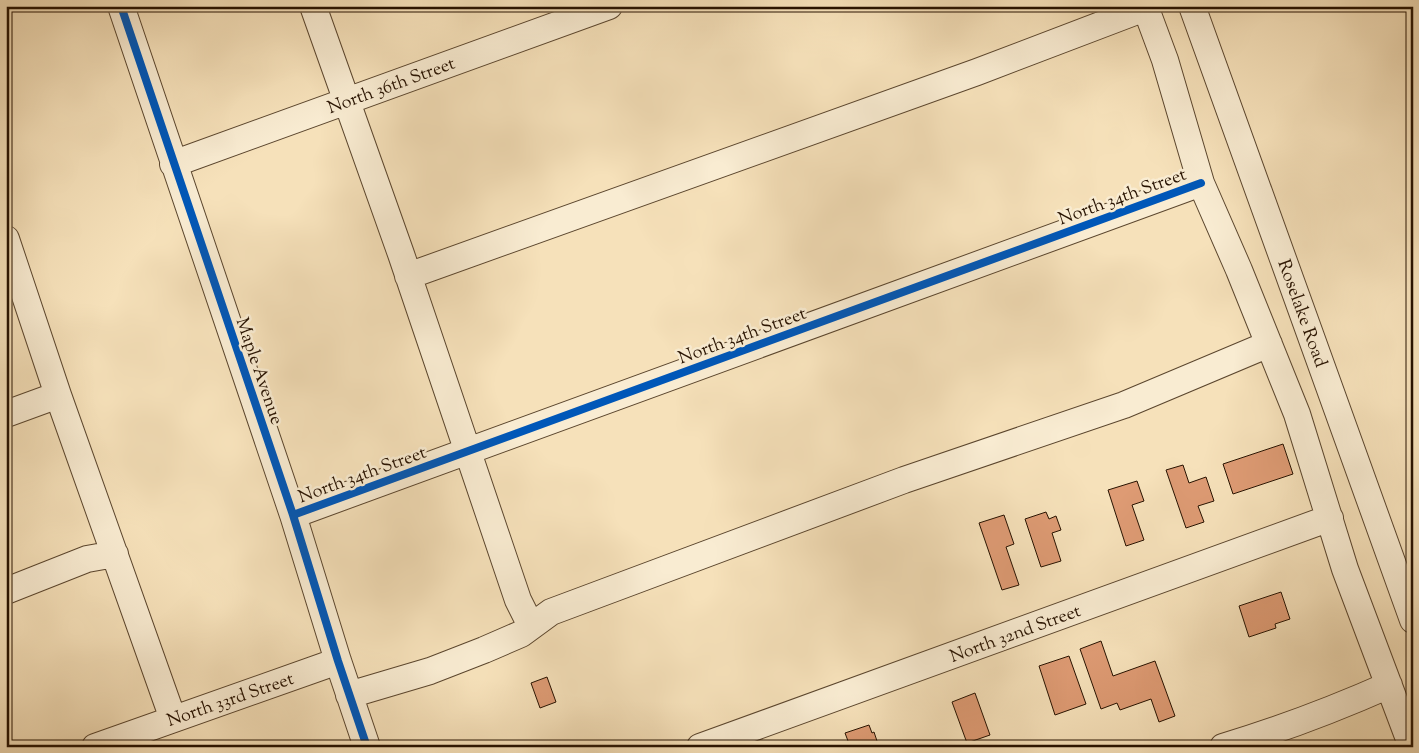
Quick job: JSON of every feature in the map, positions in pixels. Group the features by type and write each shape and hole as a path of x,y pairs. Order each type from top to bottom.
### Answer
{"street":[{"name":"Maple Avenue","path":"121,6 293,515 367,747"},
{"path":"312,6 408,276 466,452 518,600 531,626"},
{"name":"North 36th Street","path":"173,164 609,6"},
{"name":"Roselake Road","path":"1192,6 1413,620"},
{"path":"408,276 977,72 1145,7 1165,60 1201,183 1298,414 1345,569 1412,747"},
{"name":"North 34th Street","path":"293,515 1201,183"},
{"path":"6,240 58,395 173,719"},
{"path":"349,695 430,671 521,634 551,612 904,480 1124,405 1269,344"},
{"path":"6,414 58,395"},
{"name":"North 32nd Street","path":"700,747 1330,518"},
{"path":"6,591 87,559 115,554"},
{"name":"North 33rd Street","path":"95,747 338,661"},
{"path":"1223,747 1315,716 1389,685"}],"building":[{"path":"1283,444 1293,474 1233,494 1223,464"},
{"path":"1183,465 1189,483 1206,477 1214,501 1198,506 1204,522 1186,528 1166,470"},
{"path":"1137,481 1144,501 1132,505 1144,540 1126,546 1108,490"},
{"path":"1046,512 1049,519 1056,516 1061,530 1052,533 1061,561 1041,567 1025,519"},
{"path":"1004,515 1014,544 1006,547 1019,585 1002,590 979,523"},
{"path":"1281,592 1290,619 1275,624 1276,628 1249,637 1239,606"},
{"path":"1101,641 1113,676 1155,661 1175,716 1159,722 1151,699 1120,710 1117,703 1101,709 1080,649"},
{"path":"1069,656 1086,704 1055,715 1039,666"},
{"path":"547,677 556,702 540,708 531,683"},
{"path":"975,693 990,735 967,743 952,702"},
{"path":"869,725 872,733 874,732 879,747 846,747 845,742 848,741 845,733"}],"cycle path":[{"path":"121,6 293,515 367,747"},
{"path":"293,515 1201,183"}]}
